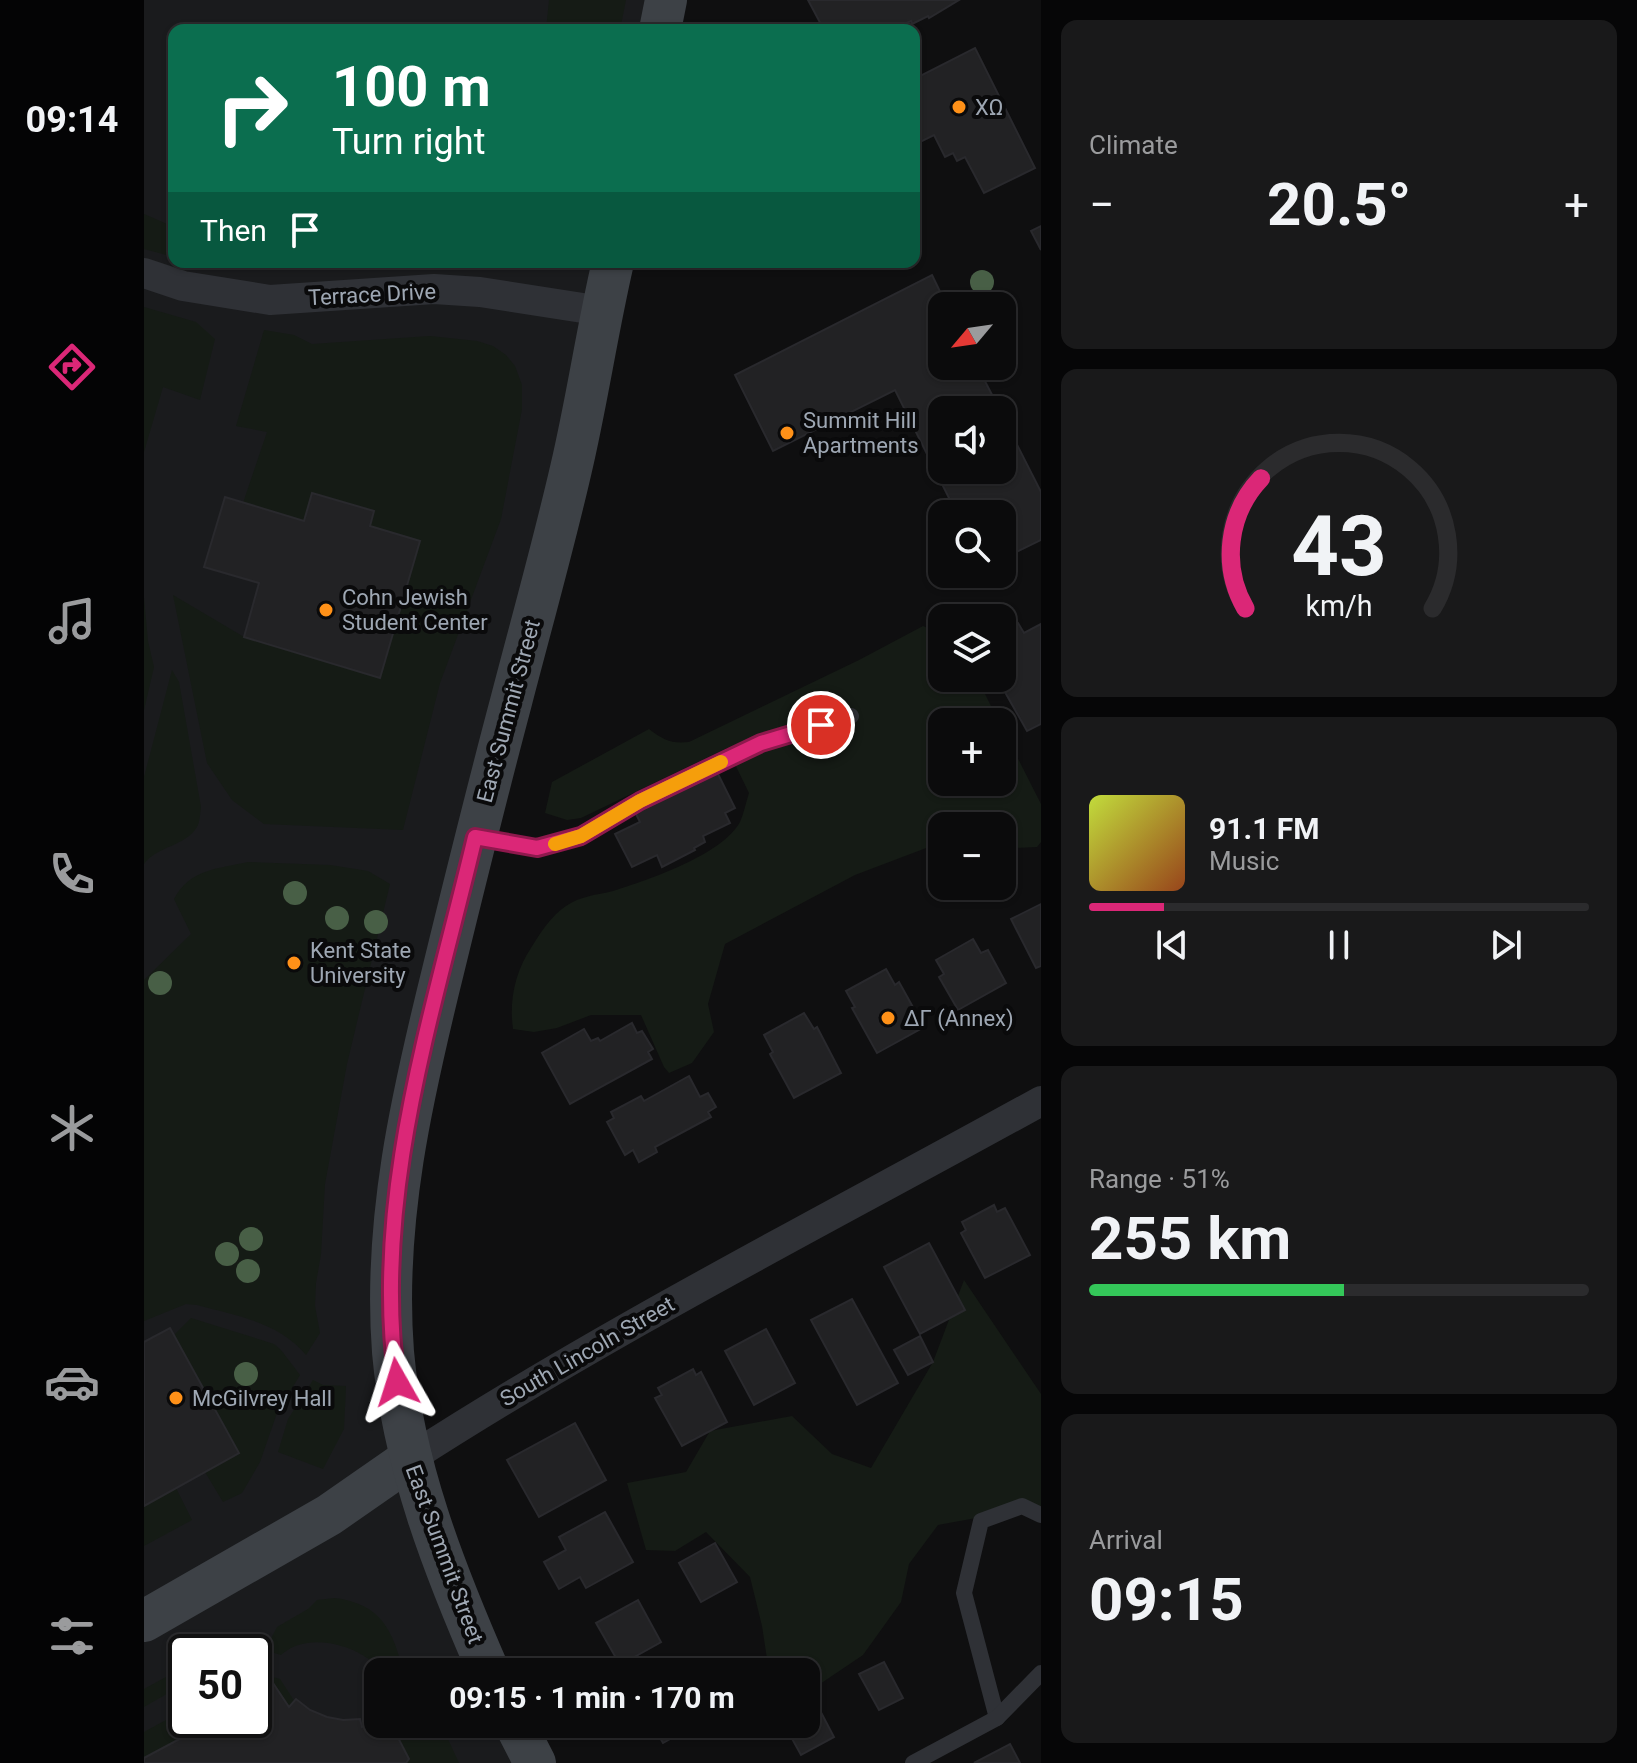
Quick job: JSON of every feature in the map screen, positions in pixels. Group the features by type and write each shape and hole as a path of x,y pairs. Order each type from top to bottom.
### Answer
{"main road":[{"path":"661,24 666,0"},
{"name":"East Summit Street","path":"483,1658 446,1569 422,1501 411,1458 394,1355 392,1281 396,1206 402,1157 423,1052 571,467 612,268"},
{"name":"South Lincoln Street","path":"144,1621 329,1515 411,1458"},
{"path":"522,1738 535,1763"}],"street":[{"name":"Terrace Drive","path":"144,273 183,286 270,300 434,289 480,292 602,311"},
{"name":"South Lincoln Street","path":"411,1458 535,1380 802,1230 1041,1101"}],"lane":[{"path":"475,837 537,848 581,836 640,801 761,743 851,716"},
{"path":"997,1718 964,1593 981,1521 1022,1506 1041,1515"},
{"path":"913,1763 997,1718 1041,1673"}],"shaded area":[{"name":"Kent State University","path":"144,0 666,0 661,24 168,24 168,268 612,268 475,837 392,1324 485,1658 364,1658 364,1738 522,1738 535,1763 144,1763"},
{"path":"549,0 626,0 621,24 547,24"},
{"path":"144,214 168,224 168,255 144,249"},
{"path":"144,307 196,322 215,339 200,400 163,387 144,452"},
{"path":"264,330 294,335 312,344 430,336 477,341 493,346 506,355 515,366 522,385 522,409 501,519 440,683 403,830 264,824 232,800 207,763 173,595 244,637 380,677 420,541 370,526 374,511 313,493 304,521 243,503 267,432 236,426"},
{"path":"144,598 154,667 144,710"},
{"path":"923,626 928,628 928,692 984,692 992,708 928,708 928,796 1016,796 1016,755 1041,804 1041,842 1037,847 1016,848 1016,812 928,812 928,847 855,875 725,944 708,1004 714,1032 692,1063 669,1073 641,1015 591,1015 557,1028 534,1032 513,1029 513,997 517,977 525,957 556,915 577,900 645,880 683,865 717,845 740,822 749,793 727,748 581,818 567,820 545,813 552,782 649,729 668,740 689,742"},
{"path":"172,670 179,682 201,807 200,817 192,833 156,853 144,864 144,777"},
{"path":"248,862 330,865 368,871 390,884 347,1064 325,1184 315,1306 320,1333 306,1355 270,1328 197,1305 186,1304 144,1321 144,980 191,934 174,899 181,889 205,872"},
{"path":"964,1280 1041,1394 1041,1506 938,1525 909,1564 901,1602 863,1655 820,1684 820,1658 767,1658 750,1577 706,1532 675,1551 646,1550 627,1483 686,1472 710,1431 792,1416 832,1454 871,1468 933,1362"},
{"path":"191,1318 274,1344 300,1375 277,1413 260,1462 242,1493 223,1502 205,1472 239,1453 174,1335"},
{"path":"313,1380 323,1385 346,1386 344,1429 323,1469 278,1452 288,1419"},
{"path":"176,1488 192,1520 144,1546 144,1506"},
{"path":"335,1598 351,1601 374,1613 389,1632 399,1658 368,1658 348,1648 319,1642 292,1647 281,1655 272,1652 272,1637 277,1627 308,1609 317,1600"},
{"path":"168,1676 168,1693 144,1707 144,1689"},
{"path":"272,1677 280,1679 295,1702 289,1707 272,1683"},
{"path":"168,1719 168,1738 181,1738 144,1758 144,1732"},
{"path":"398,1738 447,1738 459,1763 406,1763 409,1758"}],"building":[{"path":"808,0 959,0 912,24 911,21 904,24 821,24"},
{"name":"ΧΩ","path":"975,48 1035,168 984,193 965,157 957,161 953,153 945,157 934,135 920,142 920,76"},
{"path":"1041,226 1041,250 1031,231"},
{"name":"Summit Hill Apartments","path":"932,275 940,292 928,292 928,380 984,380 993,396 928,396 928,456 895,390 773,451 735,375"},
{"name":"Summit Hill Apartments","path":"1016,443 1041,492 1041,540 1016,552 1016,500 950,500 942,484 1016,484"},
{"name":"Cohn Jewish Student Center","path":"312,493 374,511 370,526 420,541 380,678 244,637 259,583 204,567 225,497 304,521"},
{"path":"1016,624 1024,633 1041,624 1041,724 1027,731 1005,692 1016,692"},
{"path":"717,772 735,808 725,813 730,823 703,836 705,842 695,850 662,867 657,855 632,867 615,834 640,822 634,810"},
{"path":"1041,904 1041,966 1036,968 1011,919"},
{"path":"973,939 981,953 988,950 1006,983 958,1010 939,977 944,974 936,960"},
{"name":"ΔΓ (Annex)","path":"886,969 895,985 899,982 924,1027 877,1053 846,991"},
{"path":"804,1013 814,1029 817,1027 841,1073 794,1098 770,1054 773,1052 764,1035"},
{"path":"632,1023 637,1033 642,1031 653,1049 648,1052 652,1059 570,1104 542,1053 584,1029 591,1041 598,1038 600,1041"},
{"path":"689,1076 700,1097 708,1093 716,1107 708,1112 711,1117 655,1147 657,1152 639,1162 633,1150 625,1155 607,1122 614,1118 611,1112 641,1096 644,1101"},
{"path":"994,1205 997,1212 1005,1208 1030,1255 985,1278 961,1233 966,1230 962,1222"},
{"path":"929,1243 965,1310 920,1334 884,1267"},
{"path":"852,1299 898,1383 857,1405 811,1320"},
{"name":"McGilvrey Hall","path":"170,1328 239,1453 144,1506 144,1342"},
{"path":"766,1329 795,1383 754,1405 725,1351"},
{"path":"920,1336 933,1362 908,1375 894,1350"},
{"path":"693,1369 696,1375 701,1372 727,1422 682,1446 655,1398 662,1395 658,1388"},
{"path":"575,1423 606,1480 539,1517 507,1460"},
{"path":"605,1512 633,1562 586,1588 580,1577 559,1589 544,1562 566,1550 559,1537"},
{"path":"715,1543 737,1582 701,1602 679,1563"},
{"path":"638,1600 661,1642 632,1658 616,1658 596,1623"},
{"path":"884,1662 903,1698 879,1710 859,1674"},
{"path":"272,1684 289,1707 296,1699 310,1710 327,1717 360,1719 364,1738 398,1738 409,1759 406,1763 144,1763 144,1758 181,1738 272,1738"},
{"path":"820,1710 834,1737 801,1755 792,1738 820,1738"},
{"path":"1010,1744 1020,1763 974,1763"}],"slow traffic":[{"path":"555,844 581,836 640,801 721,762"}],"place":[{"name":"ΧΩ","path":"959,107"},
{"name":"Summit Hill Apartments","path":"787,433"},
{"name":"Cohn Jewish Student Center","path":"326,610"},
{"name":"Kent State University","path":"294,963"},
{"name":"ΔΓ (Annex)","path":"888,1018"},
{"name":"McGilvrey Hall","path":"176,1398"}],"route":[{"path":"397,1382 392,1325 392,1266 402,1157 423,1052 475,837 537,848 581,836 640,801 761,743 821,725"}]}
